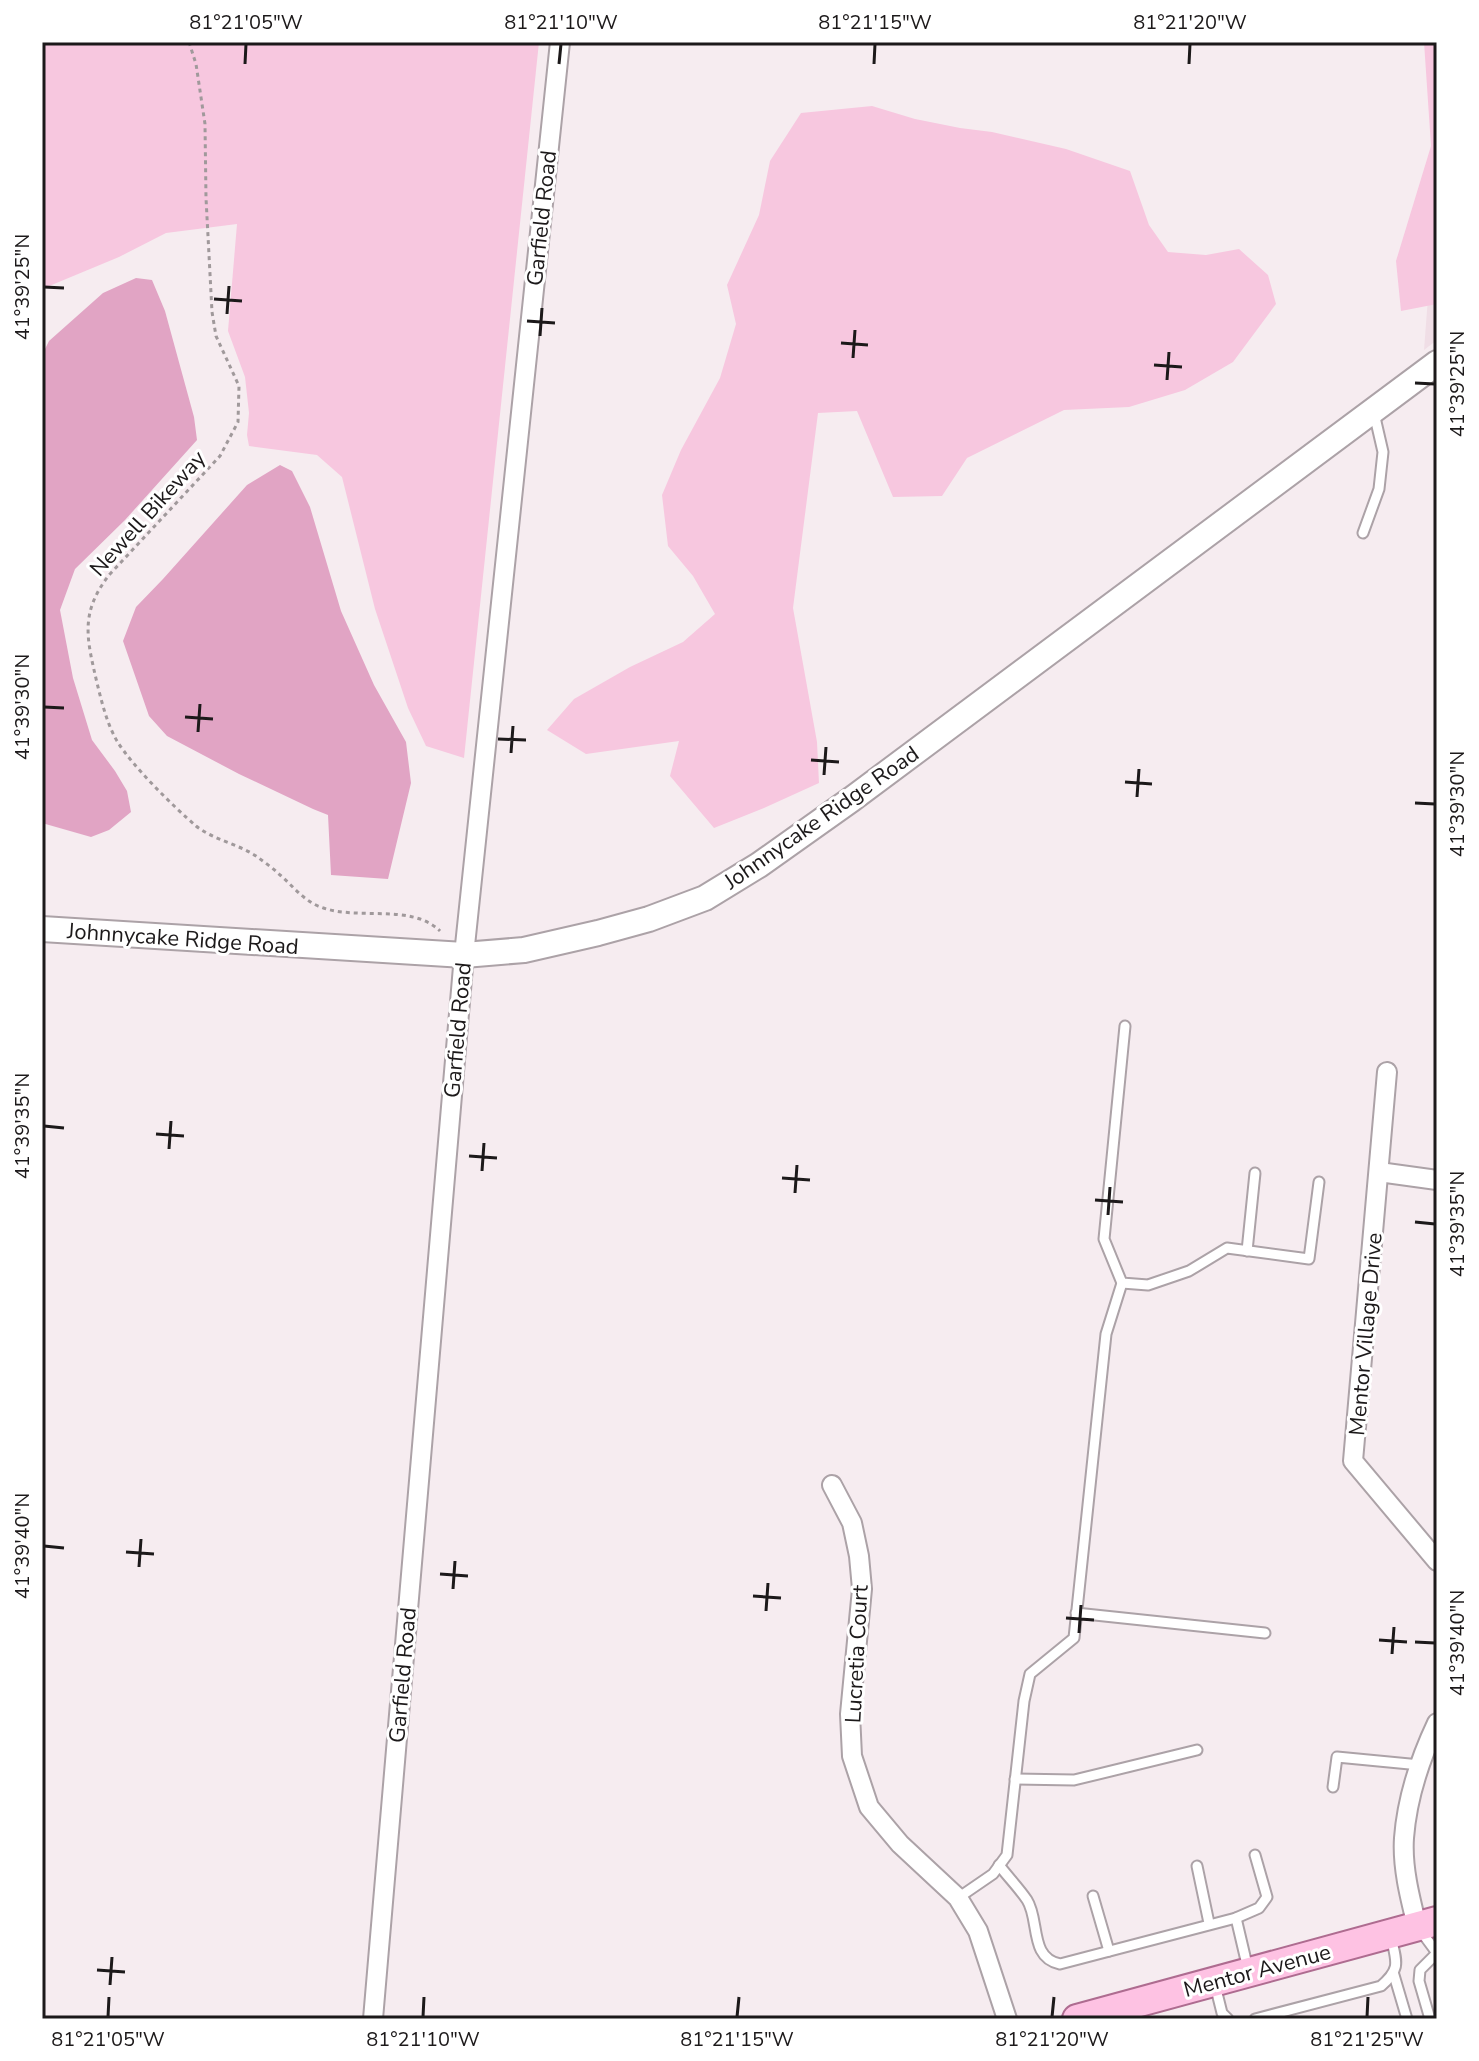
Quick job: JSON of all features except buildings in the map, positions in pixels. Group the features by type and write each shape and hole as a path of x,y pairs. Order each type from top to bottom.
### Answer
{"main road":[{"name":"Johnnycake Ridge Road","path":"42,929 452,954 524,950 649,919 705,898 759,865 852,799 1437,363"},
{"name":"Mentor Avenue","path":"1077,2019 1415,1927"}],"street":[{"name":"Garfield Road","path":"373,2019 452,954 560,42"},
{"name":"Mentor Village Drive","path":"1387,1072 1353,1461 1437,1561"},
{"path":"1379,1172 1437,1180"},
{"name":"Lucretia Court","path":"832,1485 852,1523 862,1589 850,1714 852,1756 869,1807 900,1844 958,1898 978,1931 1007,2019"},
{"path":"1415,1927 1408,1893 1404,1840 1412,1784 1437,1723"}],"lane":[{"path":"1363,533 1379,489 1383,452 1373,410"},
{"path":"958,1898 993,1874 1007,1855 1024,1701 1030,1674 1074,1638 1106,1334 1122,1283 1104,1239 1125,1026"},
{"path":"1247,1251 1255,1173"},
{"path":"1122,1283 1148,1285 1189,1271 1227,1248 1309,1259 1319,1182"},
{"path":"1076,1613 1265,1633"},
{"path":"1015,1779 1074,1780 1197,1750"},
{"path":"1333,1787 1337,1757 1420,1765"},
{"path":"999,1865 1029,1903 1039,1944 1047,1960 1060,1964 1236,1918 1259,1908 1267,1897 1255,1855"},
{"path":"1197,1866 1209,1923"},
{"path":"1093,1896 1109,1951"},
{"path":"1236,1918 1249,1972"},
{"path":"1407,2019 1394,1975 1396,1963 1415,1927 1437,1953 1420,1970 1419,1981 1430,2019"},
{"path":"1255,2019 1381,1986 1394,1975"},
{"path":"1214,1982 1222,2013 1228,2019"}],"path":[{"name":"Newell Bikeway","path":"189,42 196,64 205,124 212,312 216,336 239,386 238,422 220,456 110,574 96,594 90,610 87,641 101,697 119,744 135,765 198,827 253,854 313,904 327,910 424,919 441,932 452,954"}],"shaded area":[{"path":"42,42 539,42 464,758 426,746 408,708 375,609 342,477 317,455 249,446 245,377 228,331 237,224 166,233 119,257 42,289"},
{"path":"1424,42 1437,42 1437,304 1401,311 1396,261 1431,146"},
{"path":"872,106 915,119 1066,149 1130,171 1149,225 1168,252 1206,255 1239,249 1268,275 1276,304 1233,362 1185,390 1129,407 1064,410 967,458 942,496 893,497 857,411 818,413 793,608 817,742 819,783 714,828 670,776 679,741 586,754 547,730 574,699 630,667 683,642 715,614 693,576 668,546 662,495 681,450 720,378 736,324 727,285 759,215 770,161 801,113"},
{"path":"1437,180 1437,340 1424,350"},
{"path":"136,278 152,280 165,311 194,417 197,440 125,520 75,569 60,610 73,678 92,740 127,791 131,812 109,830 91,837 42,823 42,355 49,341 103,293"},
{"path":"280,465 292,471 310,507 341,611 374,685 406,742 411,783 388,879 331,875 328,815 167,736 149,716 123,641 136,607 247,485"}]}
